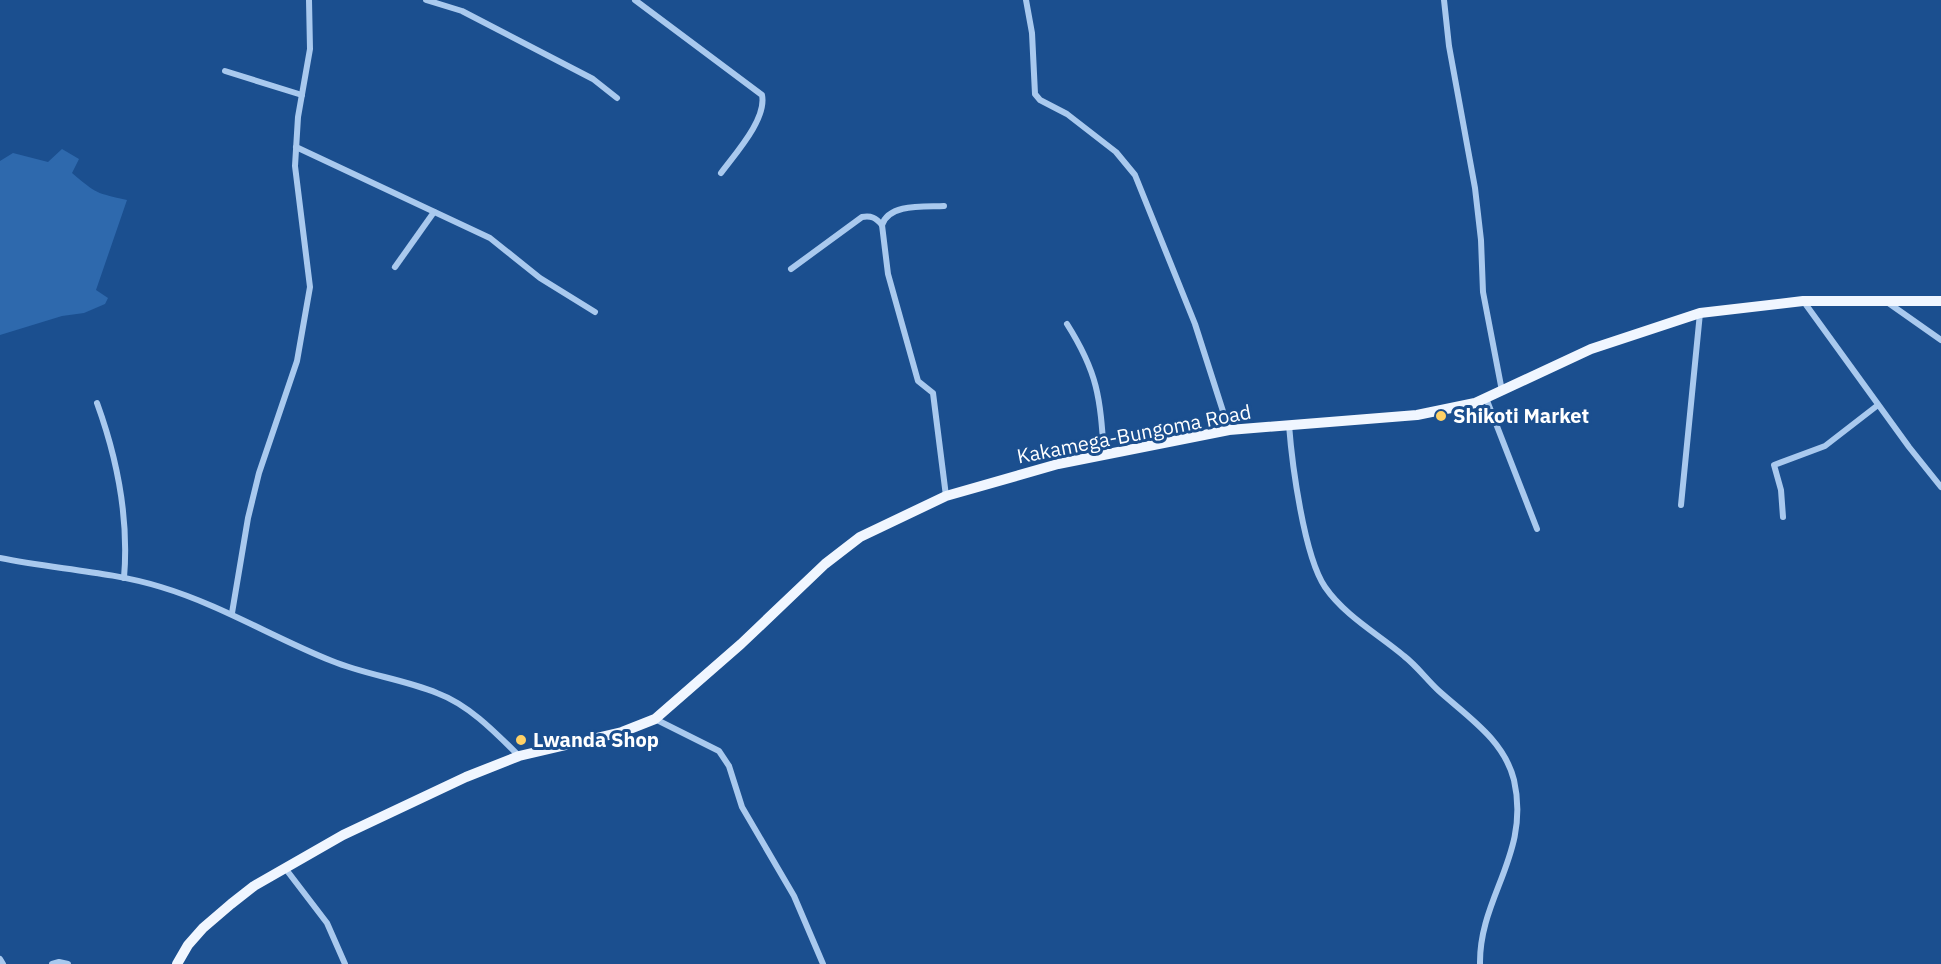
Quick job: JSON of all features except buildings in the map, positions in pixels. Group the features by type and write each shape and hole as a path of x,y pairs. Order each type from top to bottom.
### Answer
{"main road":[{"name":"Kakamega-Bungoma Road","path":"177,964 188,945 217,915 254,886 343,835 400,807 519,756 622,732 654,719 741,644 825,564 860,537 946,496 1058,464 1228,430 1417,415 1486,398 1591,349 1700,313 1803,301 1941,301"}],"street":[{"path":"232,613 248,518 259,472 297,361 310,287 300,212 296,147 310,49 309,0"},
{"path":"426,0 462,11 593,79 617,98"},
{"path":"635,0 762,95 764,105 759,118 721,173"},
{"path":"1026,0 1032,33 1035,94 1040,100 1067,114 1116,152 1135,175 1195,324 1228,430"},
{"path":"1444,0 1449,46 1475,188 1481,240 1483,292 1502,391"},
{"path":"225,71 302,95"},
{"path":"296,147 490,238 540,278 595,312"},
{"path":"882,225 890,214 904,209 944,206"},
{"path":"395,267 434,212"},
{"path":"791,269 861,217 868,216 877,219 882,225 888,274 918,381 933,393 946,496"},
{"path":"1884,300 1941,340"},
{"path":"1803,301 1941,487"},
{"path":"1681,505 1700,313"},
{"path":"1067,324 1095,378 1100,394 1104,454"},
{"path":"1486,398 1537,529"},
{"path":"97,403 107,432 123,508 126,556 124,578"},
{"path":"1783,517 1781,490 1774,465 1825,446 1878,405"},
{"path":"1289,424 1291,460 1312,557 1324,585 1352,615 1406,657 1480,728 1501,749 1508,762 1517,796 1516,840 1488,921 1480,964"},
{"path":"0,558 124,578 160,587 232,613 333,661 437,692 456,702 489,726 519,756"},
{"path":"654,719 711,747 726,757 741,807 789,887 823,964"},
{"path":"285,867 327,923 345,964"},
{"path":"0,959 3,964"},
{"path":"52,964 59,962 68,964"}],"shaded area":[{"path":"62,149 79,159 72,173 87,185 97,192 127,200 96,290 108,298 105,304 84,313 62,316 0,335 0,161 13,153 48,162"}],"place":[{"name":"Shikoti Market","path":"1441,416"},
{"name":"Lwanda Shop","path":"521,740"}]}
